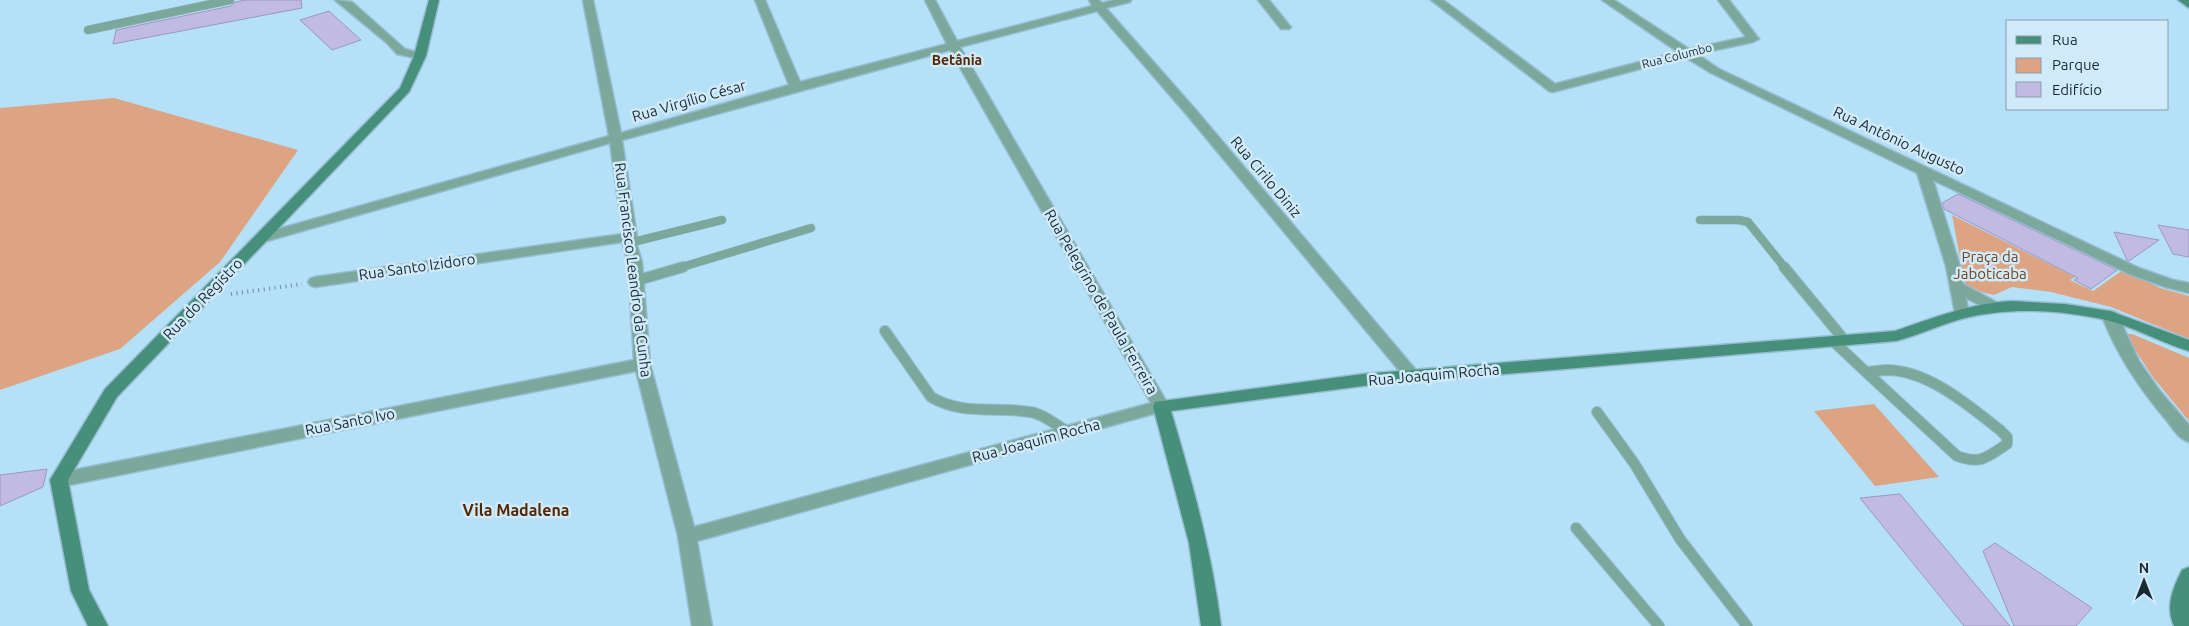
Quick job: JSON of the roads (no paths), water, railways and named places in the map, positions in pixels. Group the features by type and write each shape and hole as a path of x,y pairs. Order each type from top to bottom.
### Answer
{"main road":[{"name":"Rua do Registro","path":"59,480 112,393 405,90 420,56 434,0"},
{"path":"2182,0 2189,5"},
{"name":"Rua Joaquim Rocha","path":"1161,406 1363,380 1896,336 1961,314 1993,307 2065,309 2110,316 2189,346"},
{"name":"Rua Pelegrino de Paula Ferreira","path":"1161,406 1190,508 1201,555 1211,626"},
{"path":"59,480 80,591 98,626"},
{"path":"2184,626 2180,620 2180,596 2189,575"}],"street":[{"path":"340,0 348,4 401,52 420,56"},
{"name":"Rua Francisco Leandro da Cunha","path":"588,0 616,139 629,240 635,262 642,364 687,536 702,626"},
{"path":"760,0 796,87"},
{"name":"Rua Pelegrino de Paula Ferreira","path":"930,0 954,46 1161,406"},
{"name":"Rua Virgílio César","path":"262,238 796,87 954,46 1095,3 1126,0"},
{"path":"1263,0 1285,27"},
{"name":"Rua Columbo","path":"1436,0 1553,88 1686,53 1753,39 1723,0"},
{"name":"Rua Antônio Augusto","path":"1607,0 1715,71 2134,271 2170,284 2189,288"},
{"name":"Rua Cirilo Diniz","path":"1095,3 1191,112 1413,376"},
{"path":"1923,170 1953,266 1961,314"},
{"name":"Rua Santo Izidoro","path":"314,282 629,240"},
{"path":"1957,287 1993,307"},
{"path":"2110,316 2115,332 2146,386 2189,436"},
{"name":"Rua Santo Ivo","path":"59,480 642,364"},
{"name":"Rua Joaquim Rocha","path":"687,536 1161,406"}],"lane":[{"path":"88,30 230,0"},
{"path":"629,240 722,220"},
{"path":"1700,220 1739,220 1748,222 1864,372 1942,445 1957,456 1970,461 1982,461 2007,444 2007,437 1990,421 1918,376 1896,370 1864,372"},
{"path":"635,281 812,228"},
{"path":"885,331 931,397 939,403 953,408 1032,412 1068,432"},
{"path":"1596,412 1634,463 1680,539 1747,626"},
{"path":"1576,528 1659,626"}],"district":[{"name":"Betânia","path":"957,60"},
{"name":"Vila Madalena","path":"516,510"}],"park label":[{"name":"Praça da Jaboticaba","path":"1990,266"}]}
